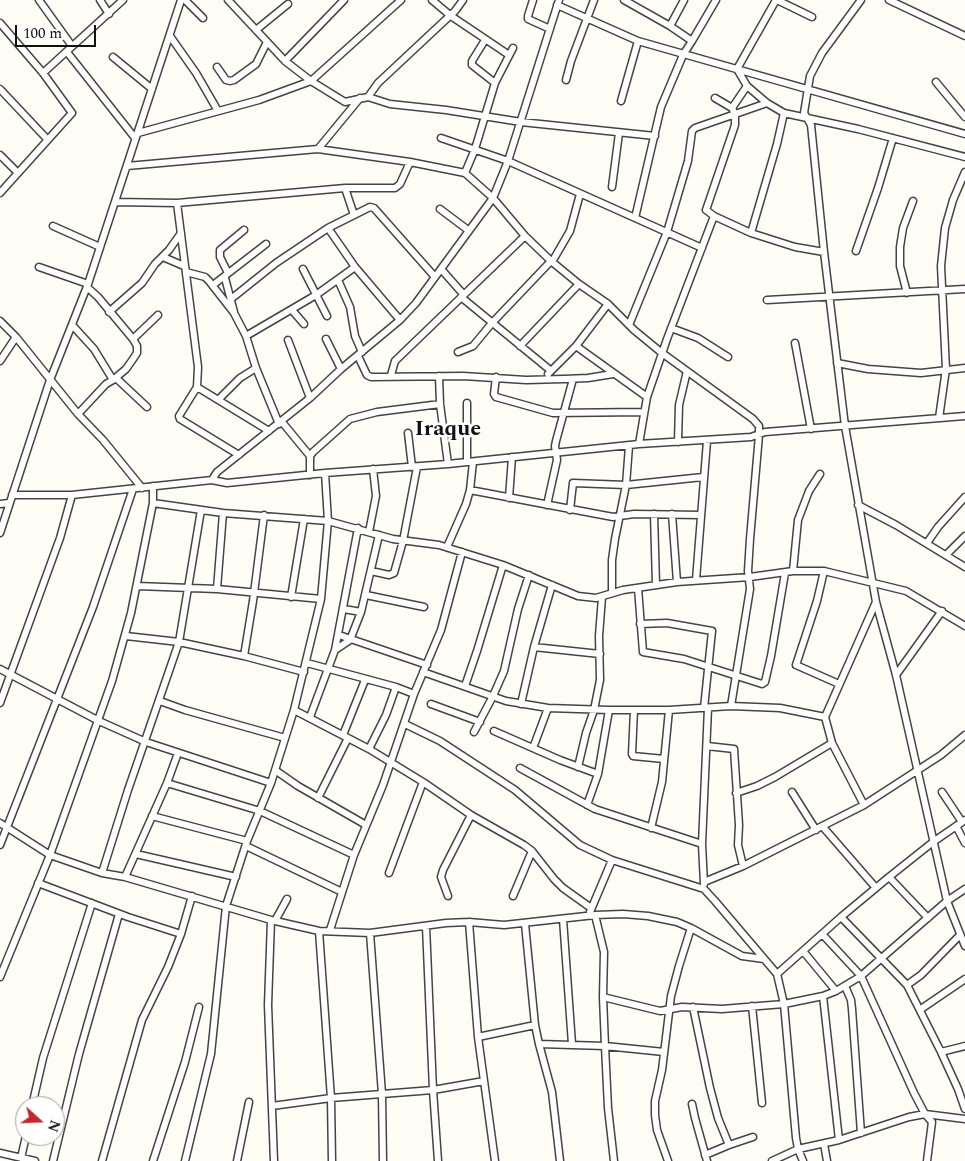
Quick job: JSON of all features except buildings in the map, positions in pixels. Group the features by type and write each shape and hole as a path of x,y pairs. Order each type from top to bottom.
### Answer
{"street":[{"path":"39,0 69,49 137,135"},
{"path":"100,0 109,14"},
{"path":"43,73 123,0"},
{"path":"0,533 50,380 73,326 87,286 183,0 203,18"},
{"path":"228,0 285,61 311,81 345,102 368,97 390,104 521,122 655,136"},
{"path":"285,61 344,0"},
{"path":"137,135 258,100 311,81 400,0"},
{"path":"432,0 451,16 509,55"},
{"path":"368,97 378,82 451,16 462,0"},
{"path":"533,0 528,19 550,29"},
{"path":"566,80 594,0"},
{"path":"624,0 635,2 692,41"},
{"path":"670,26 684,0"},
{"path":"635,218 661,107 683,55 716,0"},
{"path":"737,69 777,0 812,18"},
{"path":"861,0 822,53 810,76 805,117 811,125 845,426 876,602 896,675 947,902 965,946"},
{"path":"889,0 965,36"},
{"path":"212,480 217,472 280,423 400,320 416,303 468,230 494,198 521,122 558,3 586,19 638,41 965,134"},
{"path":"256,30 288,4"},
{"path":"0,23 43,73 72,112 0,193"},
{"path":"170,36 196,73 218,111"},
{"path":"485,40 472,61 472,66 495,83"},
{"path":"621,102 638,41"},
{"path":"217,67 226,80 234,80 256,64 267,42"},
{"path":"465,173 475,149 495,83 513,48"},
{"path":"113,57 152,89"},
{"path":"737,69 747,86 767,103 784,113 965,157"},
{"path":"936,82 965,117"},
{"path":"747,86 734,111 735,125 706,210 714,216 750,233 795,247 824,252"},
{"path":"0,89 47,139"},
{"path":"318,149 360,98"},
{"path":"715,98 734,111"},
{"path":"629,325 667,232 688,161 692,131 734,111 767,103"},
{"path":"750,233 777,144 784,113"},
{"path":"612,187 619,133"},
{"path":"441,138 508,161 702,248"},
{"path":"856,251 893,138"},
{"path":"127,166 318,149 410,162 465,173 494,198 525,236 551,261 608,304 662,353 753,419 759,426 759,434 750,539 750,590 731,706"},
{"path":"0,155 17,172"},
{"path":"114,202 177,202 345,188 395,188 400,184 410,162"},
{"path":"939,418 946,369 941,290 941,266 945,228 952,200 965,172"},
{"path":"345,188 354,215"},
{"path":"458,352 470,348 551,261 570,231 580,194"},
{"path":"907,293 900,266 900,247 903,228 914,200"},
{"path":"177,202 198,367 196,387 180,419 239,454"},
{"path":"231,299 276,263 328,228 370,207 374,208 435,277"},
{"path":"440,209 468,230"},
{"path":"639,444 647,397 714,216"},
{"path":"53,226 100,247"},
{"path":"328,228 355,267 400,320"},
{"path":"234,313 220,257 220,250 244,230"},
{"path":"109,312 142,282 155,264 170,250 181,233"},
{"path":"391,375 394,361 525,236"},
{"path":"213,285 266,244"},
{"path":"163,257 205,277 234,313 246,336 256,368 280,423 310,456 310,475"},
{"path":"39,267 87,286 137,346 136,353 126,369 106,384 78,414"},
{"path":"246,336 316,295 355,267"},
{"path":"302,269 327,316"},
{"path":"441,269 462,296 550,370"},
{"path":"338,280 350,307 355,336 369,376 496,377 526,380 573,379 613,374"},
{"path":"520,346 579,284"},
{"path":"767,300 965,289"},
{"path":"544,379 550,370 576,346 608,304"},
{"path":"292,310 304,324"},
{"path":"133,339 158,315"},
{"path":"0,321 16,336 78,414 103,440 142,488"},
{"path":"73,326 94,349 114,379 147,407"},
{"path":"671,328 698,338 728,357"},
{"path":"0,361 16,336"},
{"path":"326,339 341,370"},
{"path":"288,340 310,398"},
{"path":"795,343 811,429"},
{"path":"576,346 647,397"},
{"path":"837,363 868,369 921,373 965,368"},
{"path":"219,399 240,378 256,368"},
{"path":"678,442 679,405 687,371"},
{"path":"439,376 440,404 448,464"},
{"path":"496,377 494,394 496,396 553,413 643,412"},
{"path":"547,505 557,460 556,441 573,379"},
{"path":"196,387 219,399 269,431"},
{"path":"446,547 466,504 470,490 467,402"},
{"path":"310,456 340,426 350,420 377,412 440,404"},
{"path":"12,495 72,495 212,480 227,483 325,473 470,462 639,444 751,437 765,432 965,416"},
{"path":"371,571 393,574 403,541 414,467 408,433"},
{"path":"696,580 707,440"},
{"path":"612,593 612,560 626,485 629,446"},
{"path":"509,498 512,457"},
{"path":"369,532 376,496 373,469"},
{"path":"185,1161 211,1054 226,906 246,844 271,783 294,710 321,600 328,521 325,473"},
{"path":"793,571 798,520 809,491 820,474"},
{"path":"570,510 573,483 626,485 703,477"},
{"path":"0,977 50,854 99,721 126,636 152,503 153,486"},
{"path":"0,846 93,607 133,489"},
{"path":"470,490 613,517 654,514 700,515"},
{"path":"0,703 60,538 72,495"},
{"path":"927,543 938,527 965,497"},
{"path":"0,504 10,503"},
{"path":"152,503 223,513 328,521 403,541 446,547 503,565 578,596 602,597 638,588 696,580 750,577 793,571 824,571 906,591 965,626"},
{"path":"858,504 927,543 965,568"},
{"path":"102,873 128,790 179,642 201,510"},
{"path":"217,589 223,513"},
{"path":"654,514 656,585"},
{"path":"672,514 677,582"},
{"path":"244,656 264,515"},
{"path":"291,596 304,519"},
{"path":"310,717 339,635 358,528"},
{"path":"335,650 350,640 362,612 379,535"},
{"path":"946,555 965,536"},
{"path":"330,930 354,855 391,763 414,694 441,630 462,552"},
{"path":"465,686 503,565"},
{"path":"824,571 817,601 796,665 840,684"},
{"path":"638,588 643,652 707,665 762,684 778,619 785,573"},
{"path":"474,732 493,696 506,663 528,575"},
{"path":"521,704 534,647 552,585"},
{"path":"137,586 217,589 321,600"},
{"path":"366,595 424,607"},
{"path":"578,767 594,710 600,680 599,627 602,597"},
{"path":"864,805 832,743 825,717 876,602"},
{"path":"344,609 362,612"},
{"path":"896,675 942,611"},
{"path":"640,624 666,623 710,630 712,633 707,665 707,746 702,844 704,886"},
{"path":"339,635 427,664"},
{"path":"126,636 179,642 244,656 304,672"},
{"path":"534,647 600,654"},
{"path":"307,663 396,687 414,694"},
{"path":"0,669 57,697 99,721 146,742 271,783"},
{"path":"423,672 493,696 521,704 548,708 669,710 731,706 780,708 825,717"},
{"path":"318,798 345,736 365,680"},
{"path":"369,749 386,714 396,687"},
{"path":"160,701 185,710 285,738"},
{"path":"431,704 480,722"},
{"path":"533,748 548,708"},
{"path":"294,710 369,749 423,782 471,815 524,845 532,851 563,888 591,908"},
{"path":"587,805 598,774 609,710"},
{"path":"634,710 633,756 664,759"},
{"path":"651,828 662,782 669,710"},
{"path":"405,724 440,741 515,790 571,839 585,848 612,860 704,886 777,974 784,1004 798,1149 803,1161"},
{"path":"494,730 598,774"},
{"path":"704,886 864,805 941,755 965,735"},
{"path":"736,793 753,788 775,777 832,743"},
{"path":"707,746 734,749 739,825 738,845 743,866"},
{"path":"125,877 167,783 178,753"},
{"path":"520,768 587,805 702,844"},
{"path":"275,770 318,798 366,825"},
{"path":"390,873 423,782"},
{"path":"167,783 260,811 354,855"},
{"path":"792,792 819,828 876,888"},
{"path":"942,792 961,823 965,843"},
{"path":"448,896 441,878 443,870 471,815"},
{"path":"152,816 246,844 342,892"},
{"path":"777,974 876,888 933,842 961,823"},
{"path":"0,824 50,854 102,873 125,877 273,920 319,931 370,932 469,922 504,925 525,924 595,915 623,914 648,916 677,922 742,956 764,959"},
{"path":"513,896 532,851"},
{"path":"136,854 236,877"},
{"path":"588,916 612,860"},
{"path":"890,877 928,918"},
{"path":"38,883 119,914 181,934"},
{"path":"603,997 656,1010 669,1010 682,1007 722,1009 784,1004 824,996 861,976 947,902 965,889"},
{"path":"102,1161 142,1020 161,983 181,934 192,896"},
{"path":"274,1161 268,1005 273,920 286,899"},
{"path":"34,1096 45,1050 92,904"},
{"path":"53,1161 79,1054 119,914"},
{"path":"595,915 604,952 605,1046 608,1108 614,1161"},
{"path":"841,917 907,985 941,1052 962,1088 965,1109"},
{"path":"563,919 572,1044"},
{"path":"469,922 478,1037 495,1161"},
{"path":"525,924 535,1025 552,1092 560,1161"},
{"path":"426,926 438,1161"},
{"path":"668,1161 657,1130 656,1100 662,1070 669,1010 679,966 691,928"},
{"path":"319,931 331,1098 332,1161"},
{"path":"370,932 382,1094 383,1161"},
{"path":"823,934 861,976 925,1114 932,1122 933,1127 927,1161"},
{"path":"907,985 921,975 960,935"},
{"path":"802,952 836,991"},
{"path":"920,1009 965,979"},
{"path":"845,986 851,1000 852,1009 861,1132"},
{"path":"824,996 839,1140"},
{"path":"752,1006 762,1103"},
{"path":"153,1161 185,1062 199,1007"},
{"path":"693,1007 710,1088 718,1118 729,1145"},
{"path":"478,1037 535,1025"},
{"path":"539,1044 605,1046 664,1052"},
{"path":"941,1052 965,1046"},
{"path":"272,1106 331,1098 433,1090 484,1081"},
{"path":"237,1161 249,1102"},
{"path":"692,1104 706,1158 729,1145 753,1137"},
{"path":"772,1161 798,1149 839,1140 902,1119 925,1114 965,1119"},
{"path":"824,1144 827,1161"},
{"path":"21,1158 24,1146"},
{"path":"0,1153 10,1158 35,1161"}],"district":[{"name":"Iraque","path":"448,431"}]}
